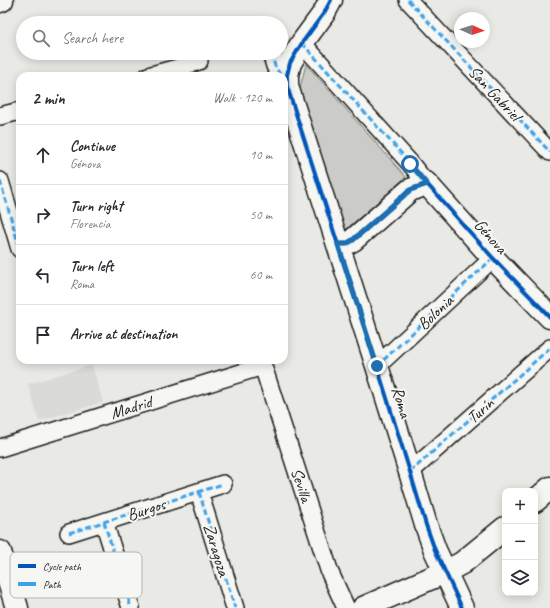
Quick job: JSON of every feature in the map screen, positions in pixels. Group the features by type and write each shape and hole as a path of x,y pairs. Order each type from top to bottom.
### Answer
{"street":[{"name":"Roma","path":"288,75 290,63 302,43 324,13 331,0"},
{"name":"San Gabriel","path":"408,0 550,152"},
{"name":"Génova","path":"302,43 410,164 419,187 493,258 550,317"},
{"name":"Roma","path":"273,60 279,72"},
{"path":"177,72 199,61"},
{"name":"Roma","path":"288,93 377,366 426,525 444,572 462,608"},
{"path":"0,116 16,111"},
{"path":"0,181 16,235"},
{"path":"338,244 346,244 353,240 419,187"},
{"name":"Bolonia","path":"377,366 493,258"},
{"name":"Turín","path":"410,472 550,348"},
{"name":"Madrid","path":"0,448 259,364"},
{"name":"Sevilla","path":"262,364 330,573 346,608"},
{"name":"Burgos","path":"69,533 223,484"},
{"path":"538,498 550,488"},
{"name":"Zaragoza","path":"199,492 235,608"},
{"path":"104,522 113,552"},
{"path":"363,608 462,563 502,530"},
{"path":"0,552 10,585"},
{"path":"14,598 17,608"},
{"path":"128,598 131,608"}],"shaded area":[{"path":"306,64 406,177 343,232 299,92"},
{"path":"92,365 103,402 39,421 28,384"}],"marked path":[{"path":"408,0 550,152"},
{"path":"302,43 410,163 427,184"},
{"path":"273,60 279,72"},
{"path":"0,181 16,235"},
{"path":"377,366 493,258"},
{"path":"410,472 550,348"},
{"path":"69,533 223,484"},
{"path":"199,492 235,608"},
{"path":"104,522 113,552"},
{"path":"128,598 131,608"}],"cycle path":[{"path":"288,72 290,63 302,43 324,13 331,0"},
{"path":"288,89 377,366 426,525 435,550 462,608"},
{"path":"338,244 346,244 353,240 410,190 427,184 493,258 550,317"}],"route":[{"path":"377,366 338,244 346,244 353,240 410,190 427,184 410,164"}]}
